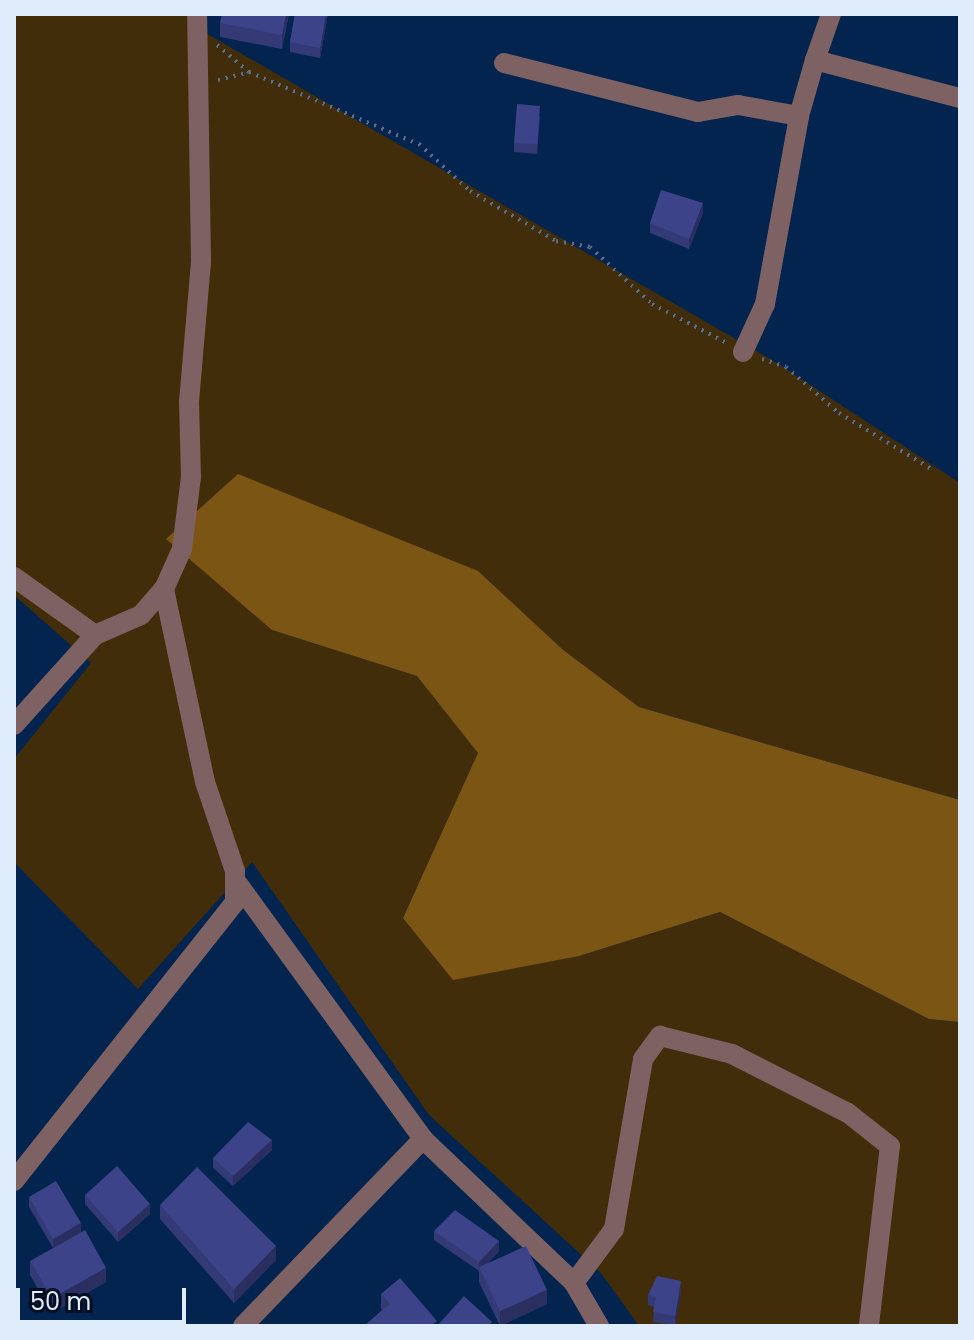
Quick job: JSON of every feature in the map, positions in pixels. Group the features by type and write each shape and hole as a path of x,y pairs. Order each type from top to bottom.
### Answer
{"street":[{"path":"743,352 765,304 799,116 831,14"},
{"path":"14,725 95,635 123,627 164,589 182,549 191,477 189,402 201,261 196,19"},
{"path":"815,60 960,98"},
{"path":"504,63 698,112 738,105 799,116"},
{"path":"14,577 95,635"},
{"path":"164,589 205,782 238,884 423,1139 574,1283 599,1326"},
{"path":"14,1181 235,902 238,884"},
{"path":"574,1283 614,1229 643,1059 660,1036 732,1054 848,1113 890,1146 869,1326"},
{"path":"243,1326 423,1139"}],"path":[{"path":"196,19 249,72 419,144 470,191 556,241 590,247 652,304 743,352 786,367 839,413 933,470"},
{"path":"199,93 219,78 249,72"}],"shaded area":[{"path":"14,14 192,14 192,25 777,363 960,483 960,800 639,707 562,649 272,630 417,676 479,754 403,918 579,956 720,912 929,1019 960,1022 960,1326 639,1326 601,1273 429,1115 252,862 138,989 14,862 14,759 91,663 14,595"},
{"path":"238,474 478,571 562,649 639,707 960,800 960,1022 929,1019 720,912 579,956 453,980 403,918 478,753 417,676 272,630 166,539"}],"building":[{"path":"222,14 286,14 282,35 220,23"},
{"path":"295,14 326,14 320,48 290,42"},
{"path":"517,104 540,106 537,144 514,143"},
{"path":"661,190 703,203 689,239 650,223"},
{"path":"248,1122 272,1140 233,1176 213,1158"},
{"path":"117,1166 150,1204 118,1232 85,1195"},
{"path":"197,1167 276,1246 234,1289 160,1205"},
{"path":"56,1181 81,1223 53,1239 29,1197"},
{"path":"455,1210 499,1241 479,1262 434,1231"},
{"path":"85,1230 106,1268 52,1298 30,1261"},
{"path":"526,1246 547,1290 500,1311 479,1267"},
{"path":"657,1276 681,1281 675,1316 653,1312 656,1297 648,1295"},
{"path":"400,1278 437,1321 431,1326 364,1326 390,1304 381,1294"},
{"path":"464,1296 492,1322 488,1326 437,1326"}]}
